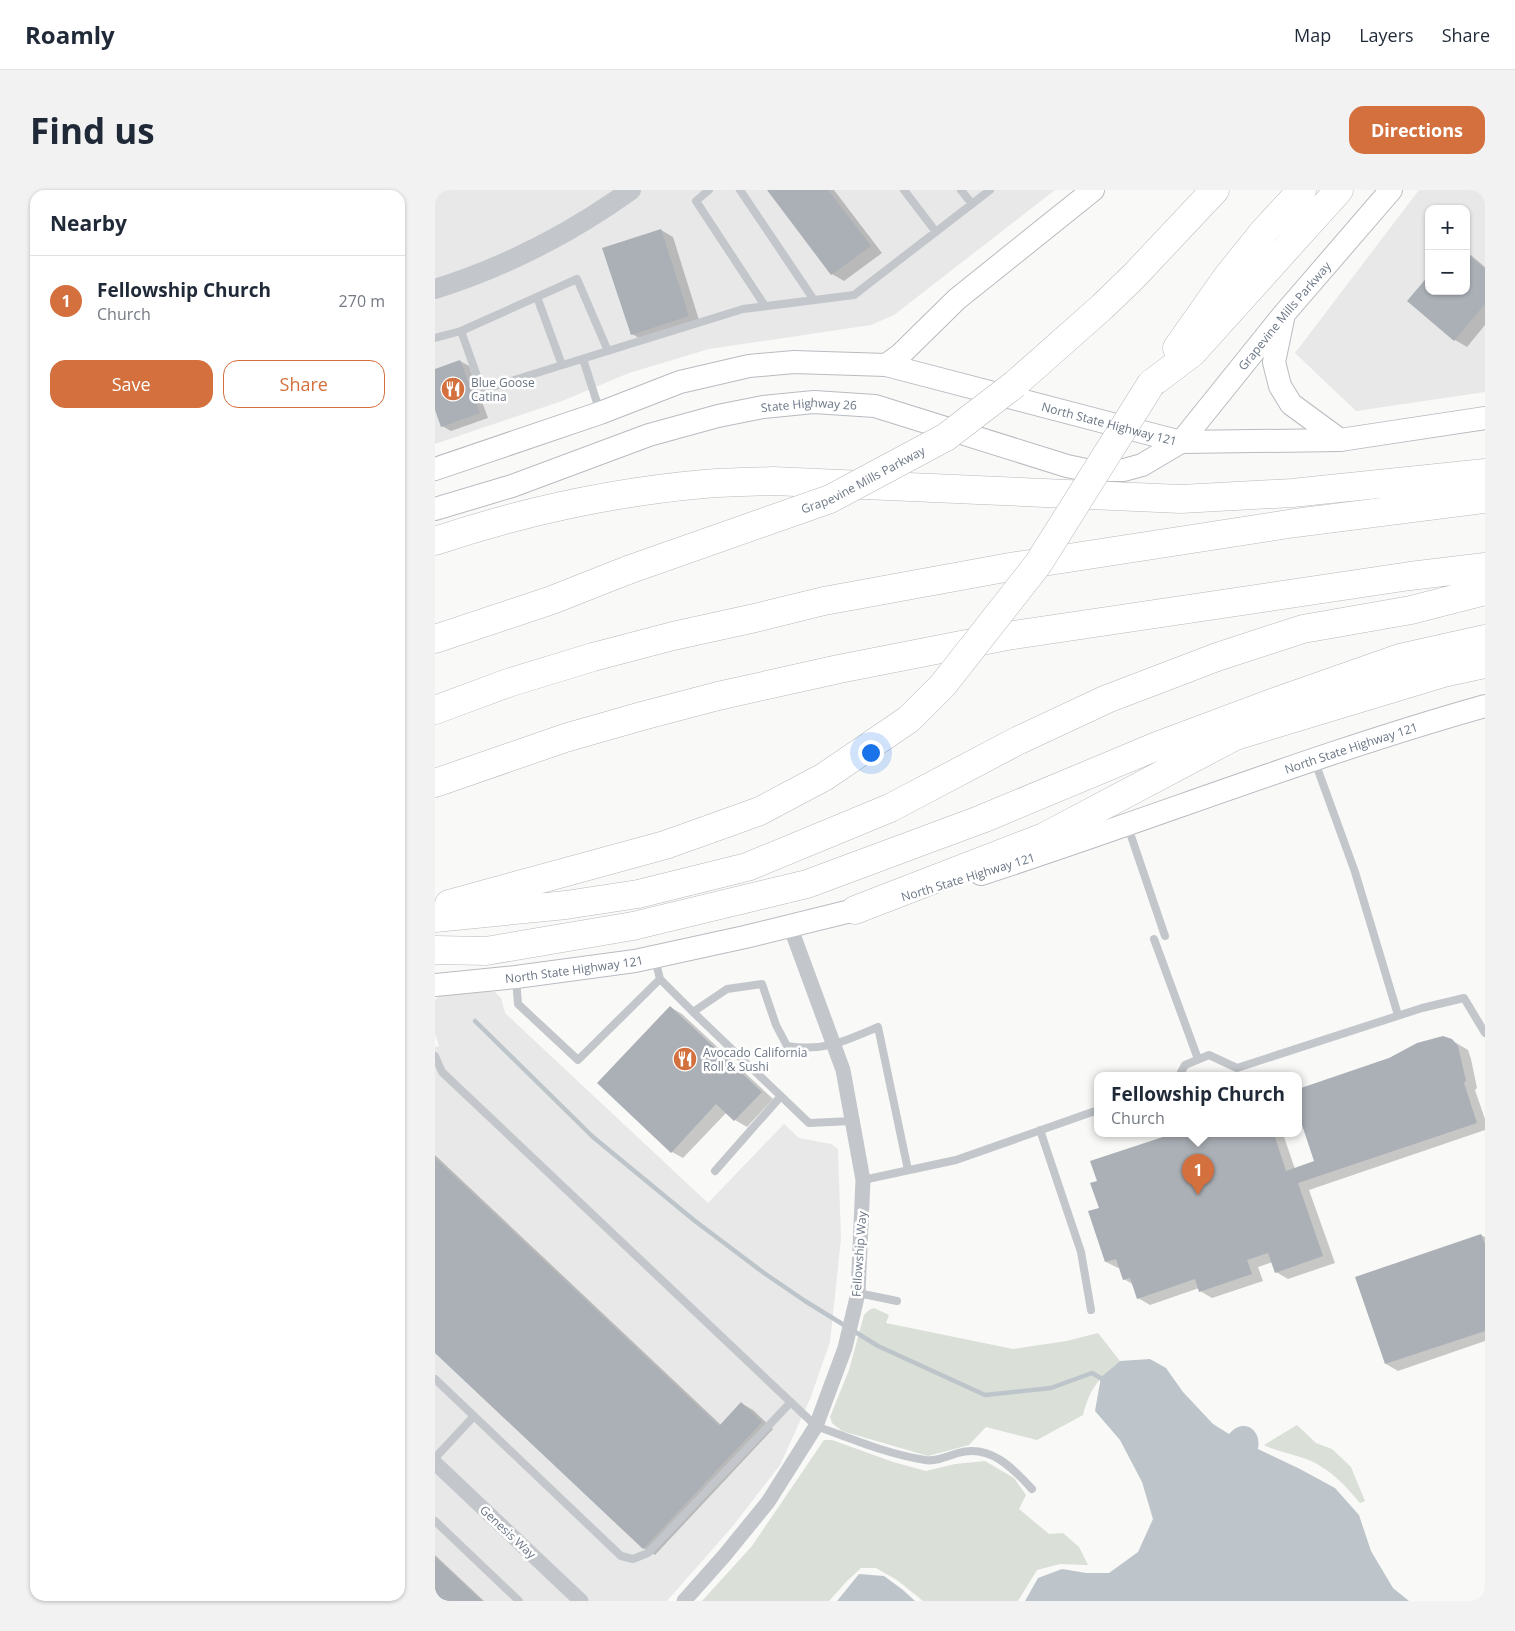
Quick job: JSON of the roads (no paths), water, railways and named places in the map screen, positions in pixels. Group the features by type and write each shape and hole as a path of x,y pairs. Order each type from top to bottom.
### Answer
{"highway":[{"name":"Grapevine Mills Parkway","path":"435,639 552,600 628,570 830,499 945,437 1015,384 1134,276 1215,190"},
{"path":"435,908 665,845 760,811 824,777 909,719 943,685 1038,564 1151,384 1227,277 1264,231 1303,190"},
{"path":"1151,384 1192,353 1339,190"},
{"path":"435,541 525,515 586,501 638,492 705,484 773,481 1181,499 1292,493 1485,474"},
{"path":"435,710 508,683 593,657 825,600 1001,569 1295,523 1485,499"},
{"path":"435,783 565,738 642,716 718,696 839,670 1007,636 1485,567"},
{"path":"435,918 566,905 629,895 747,867 890,808 1019,740 1107,700 1217,657 1303,628 1411,610 1485,591"},
{"path":"435,950 486,951 633,926 807,884 981,819 1162,744 1280,700 1400,658 1485,639"},
{"path":"855,910 1044,837 1235,736 1443,673 1485,664"}],"main road":[{"path":"435,469 600,413 680,382 749,366 794,362 885,365 900,355 957,299 1093,190"},
{"name":"Grapevine Mills Parkway","path":"1181,442 1284,314 1391,190"},
{"path":"1284,314 1274,362 1280,386 1291,404 1341,440"},
{"name":"North State Highway 121","path":"885,365 1181,442 1341,440 1485,418"},
{"name":"State Highway 26","path":"435,509 512,486 649,435 718,416 754,409 815,402 875,406 1041,458 1086,470 1124,470 1142,465 1181,442"},
{"name":"North State Highway 121","path":"435,985 516,977 635,961 855,910 941,887 1127,826 1376,739 1485,706"}],"street":[{"path":"435,289 473,277 535,249 580,224 631,190"},
{"name":"Fellowship Way","path":"684,1601 725,1556 768,1502 816,1426 845,1348 851,1316 858,1293 863,1180 843,1070 790,926"},
{"name":"Genesis Way","path":"435,1464 581,1601"}],"lane":[{"path":"709,190 696,202 765,306"},
{"path":"741,190 814,300"},
{"path":"904,190 936,232"},
{"path":"961,190 972,204"},
{"path":"461,331 482,390 743,309 854,295 990,190"},
{"path":"435,338 461,331 577,280 608,351"},
{"path":"537,297 562,365"},
{"path":"583,359 600,413"},
{"path":"1314,760 1355,872 1398,1015"},
{"path":"1127,826 1165,936"},
{"path":"1154,939 1198,1060"},
{"path":"654,957 660,979 809,1123 852,1121"},
{"path":"516,977 518,1004 578,1060 660,979"},
{"path":"693,1012 727,989 761,984 776,1025 787,1046 804,1048 834,1045 879,1027 908,1170"},
{"path":"1181,1072 1185,1065 1209,1055 1237,1068 1398,1015 1464,998 1485,1033"},
{"path":"435,1056 437,1066 442,1072 816,1426 876,1448 928,1461 966,1451 985,1453 1003,1460 1032,1489"},
{"path":"715,1171 781,1096"},
{"path":"863,1180 956,1160 1094,1111"},
{"path":"1041,1130 1081,1252 1091,1310"},
{"path":"858,1293 897,1301"},
{"path":"435,1379 621,1556 633,1559 648,1553 791,1402"},
{"path":"435,1458 474,1416"},
{"path":"435,1521 519,1601"}],"waterway":[{"path":"475,1021 593,1137 695,1221 764,1273 878,1346 985,1395 1051,1388 1092,1373 1104,1380"}],"place":[{"name":"Blue Goose Catina","path":"453,389"},
{"name":"Avocado California Roll & Sushi","path":"685,1059"},
{"name":"Fellowship Church","path":"1198,1195"}]}
